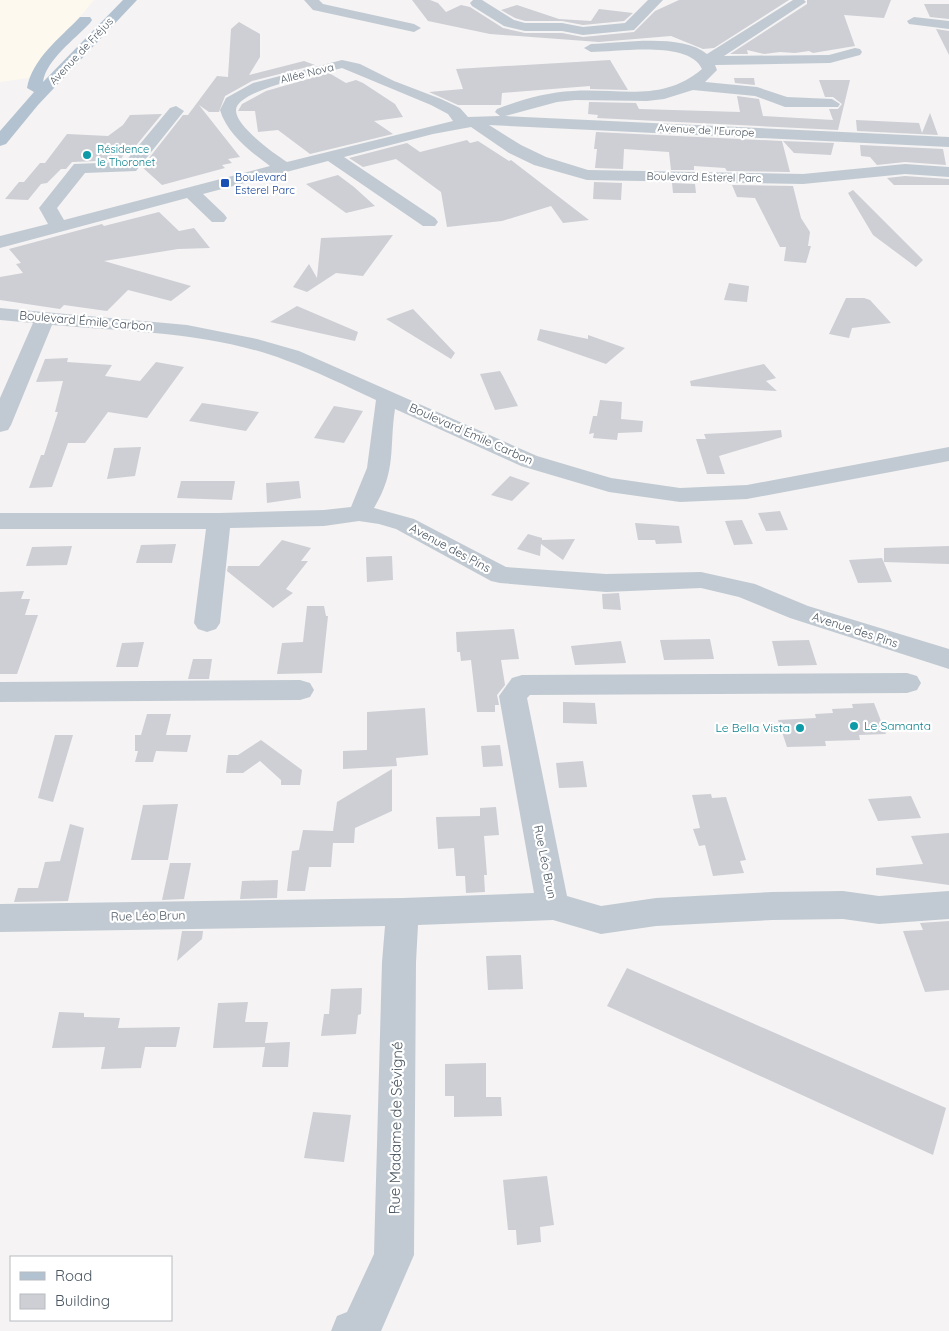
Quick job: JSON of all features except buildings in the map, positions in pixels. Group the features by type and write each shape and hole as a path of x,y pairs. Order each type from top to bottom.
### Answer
{"main road":[{"name":"Avenue de Fréjus","path":"0,141 33,102 130,0"},
{"name":"Avenue de Fréjus","path":"33,102 37,74 52,54 93,12"}],"street":[{"path":"312,0 318,7 414,28"},
{"path":"478,2 509,23 525,27 562,27 584,31 629,27 656,0"},
{"path":"707,61 799,2"},
{"path":"914,22 949,25"},
{"path":"591,48 667,47 692,51 707,61 830,59 855,52"},
{"path":"0,242 330,155 473,121 513,108 574,95 646,98 668,93 692,84 710,70 707,61"},
{"name":"Allée Nova","path":"284,167 251,142 231,120 228,110 230,103 242,93 258,86 342,64 355,67 389,84 436,102 473,121"},
{"path":"692,84 757,92 785,102 832,104"},
{"path":"59,227 48,208 80,168 130,167 176,110"},
{"name":"Avenue de l'Europe","path":"473,121 949,142"},
{"name":"Boulevard Esterel Parc","path":"473,121 532,157 587,175 803,178 905,169 949,172"},
{"path":"330,155 429,222"},
{"path":"190,192 218,218"},
{"name":"Boulevard Émile Carbon","path":"0,314 187,331 250,343 292,355 529,461 608,485 680,496 747,492 949,454"},
{"path":"0,425 39,329 47,318"},
{"path":"359,513 372,494 382,453 384,405 388,397"},
{"name":"Avenue des Pins","path":"0,521 219,521 324,518 359,513 384,517 405,524 500,575 532,579 606,583 701,580 746,590 799,612 949,659"},
{"path":"207,623 219,521"},
{"name":"Rue Léo Brun","path":"0,918 403,912 553,906 514,696 522,685 907,683"},
{"path":"0,692 300,690"},
{"path":"553,906 601,920 656,912 772,906 843,905 878,910 949,905"},
{"name":"Rue Madame de Sévigné","path":"352,1331 362,1328 394,1255 399,962 403,912"}],"shaded area":[{"path":"0,0 94,0 29,78 0,82"}],"place":[{"name":"Résidence le Thoronet","path":"87,155"},
{"name":"Boulevard Esterel Parc","path":"225,183"},
{"name":"Le Samanta","path":"854,726"},
{"name":"Le Bella Vista","path":"800,728"}]}
